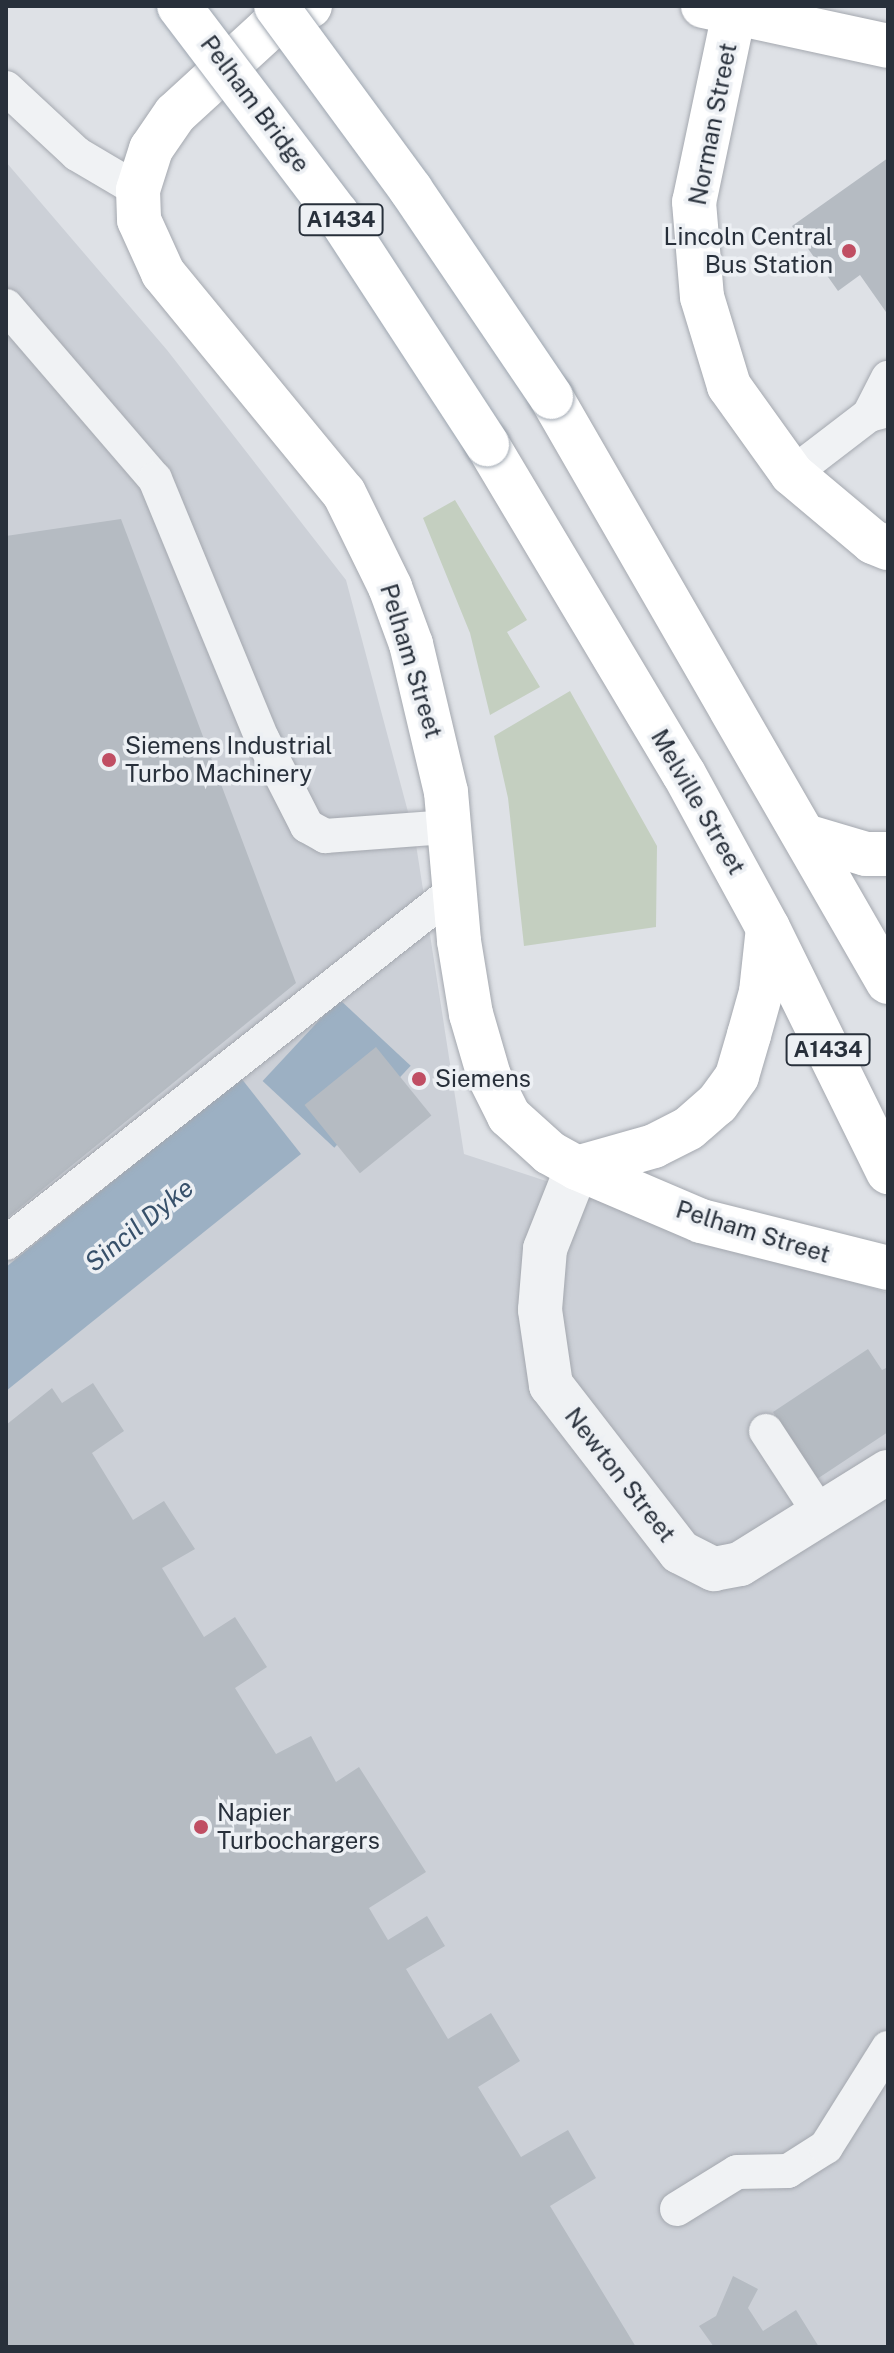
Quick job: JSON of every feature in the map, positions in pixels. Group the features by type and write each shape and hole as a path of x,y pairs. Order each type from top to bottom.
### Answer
{"main road":[{"name":"Pelham Bridge","path":"179,6 337,214 487,444"},
{"name":"A1434","path":"276,6 411,190 551,397 809,837 888,982"},
{"path":"138,190 151,149 175,114 269,28 310,6"},
{"path":"719,9 888,46"},
{"name":"Norman Street","path":"719,9 694,202 702,297 729,386 792,474 873,542 888,548"},
{"name":"Pelham Street","path":"138,190 139,220 163,273 299,433 344,493 373,543 415,658 449,827 471,1014 489,1076 509,1116 550,1153 577,1168 701,1221 888,1268"},
{"name":"Melville Street","path":"487,444 684,774 768,928 888,1172"},
{"path":"809,837 866,854 888,854"},
{"path":"577,1168 654,1146 717,1104 737,1076 749,1035 761,992 768,928"}],"street":[{"name":"Newton Street","path":"577,1168 545,1249 540,1310 551,1385 680,1552 698,1565 714,1569 740,1564 819,1512 888,1472"}],"lane":[{"path":"6,88 77,154 138,190"},
{"path":"6,306 155,479 262,738 307,826 325,836 449,827"},
{"path":"792,474 879,413 888,378"},
{"path":"6,1243 455,890"},
{"path":"766,1431 819,1512"},
{"path":"677,2209 737,2172 788,2171 826,2147 888,2048"}],"shaded area":[{"path":"6,162 167,350 346,580 415,838 464,1154 888,1293 888,2347 6,2347"}],"green space":[{"path":"455,500 527,620 507,632 540,687 490,715 470,633 423,518"},
{"path":"570,691 657,846 656,927 524,946 508,798 494,736"}],"water":[{"path":"339,999 411,1066 334,1148 263,1081"},
{"name":"Sincil Dyke","path":"241,1078 301,1154 6,1391 6,1267"}],"building":[{"name":"Lincoln Central Bus Station","path":"888,158 886,312 860,275 838,291 792,226"},
{"name":"Siemens Industrial Turbo Machinery","path":"121,519 296,983 6,1219 6,536"},
{"path":"376,1047 431,1115 360,1173 305,1105"},
{"path":"868,1349 882,1370 888,1367 888,1432 817,1479 773,1412"},
{"name":"Napier Turbochargers","path":"93,1383 124,1431 92,1453 133,1520 164,1501 195,1549 162,1568 204,1637 235,1617 267,1667 235,1688 276,1754 311,1736 336,1782 359,1767 426,1872 369,1908 388,1940 427,1916 445,1946 406,1969 448,2039 491,2013 520,2061 478,2087 521,2157 568,2130 596,2178 550,2206 636,2347 6,2347 6,1425 52,1388 62,1403"},
{"path":"733,2276 758,2289 748,2308 763,2331 796,2310 819,2347 714,2347 699,2326 716,2316"}],"place":[{"name":"Lincoln Central Bus Station","path":"849,251"},
{"name":"Siemens Industrial Turbo Machinery","path":"109,760"},
{"name":"Siemens","path":"419,1079"},
{"name":"Napier Turbochargers","path":"201,1827"}]}
